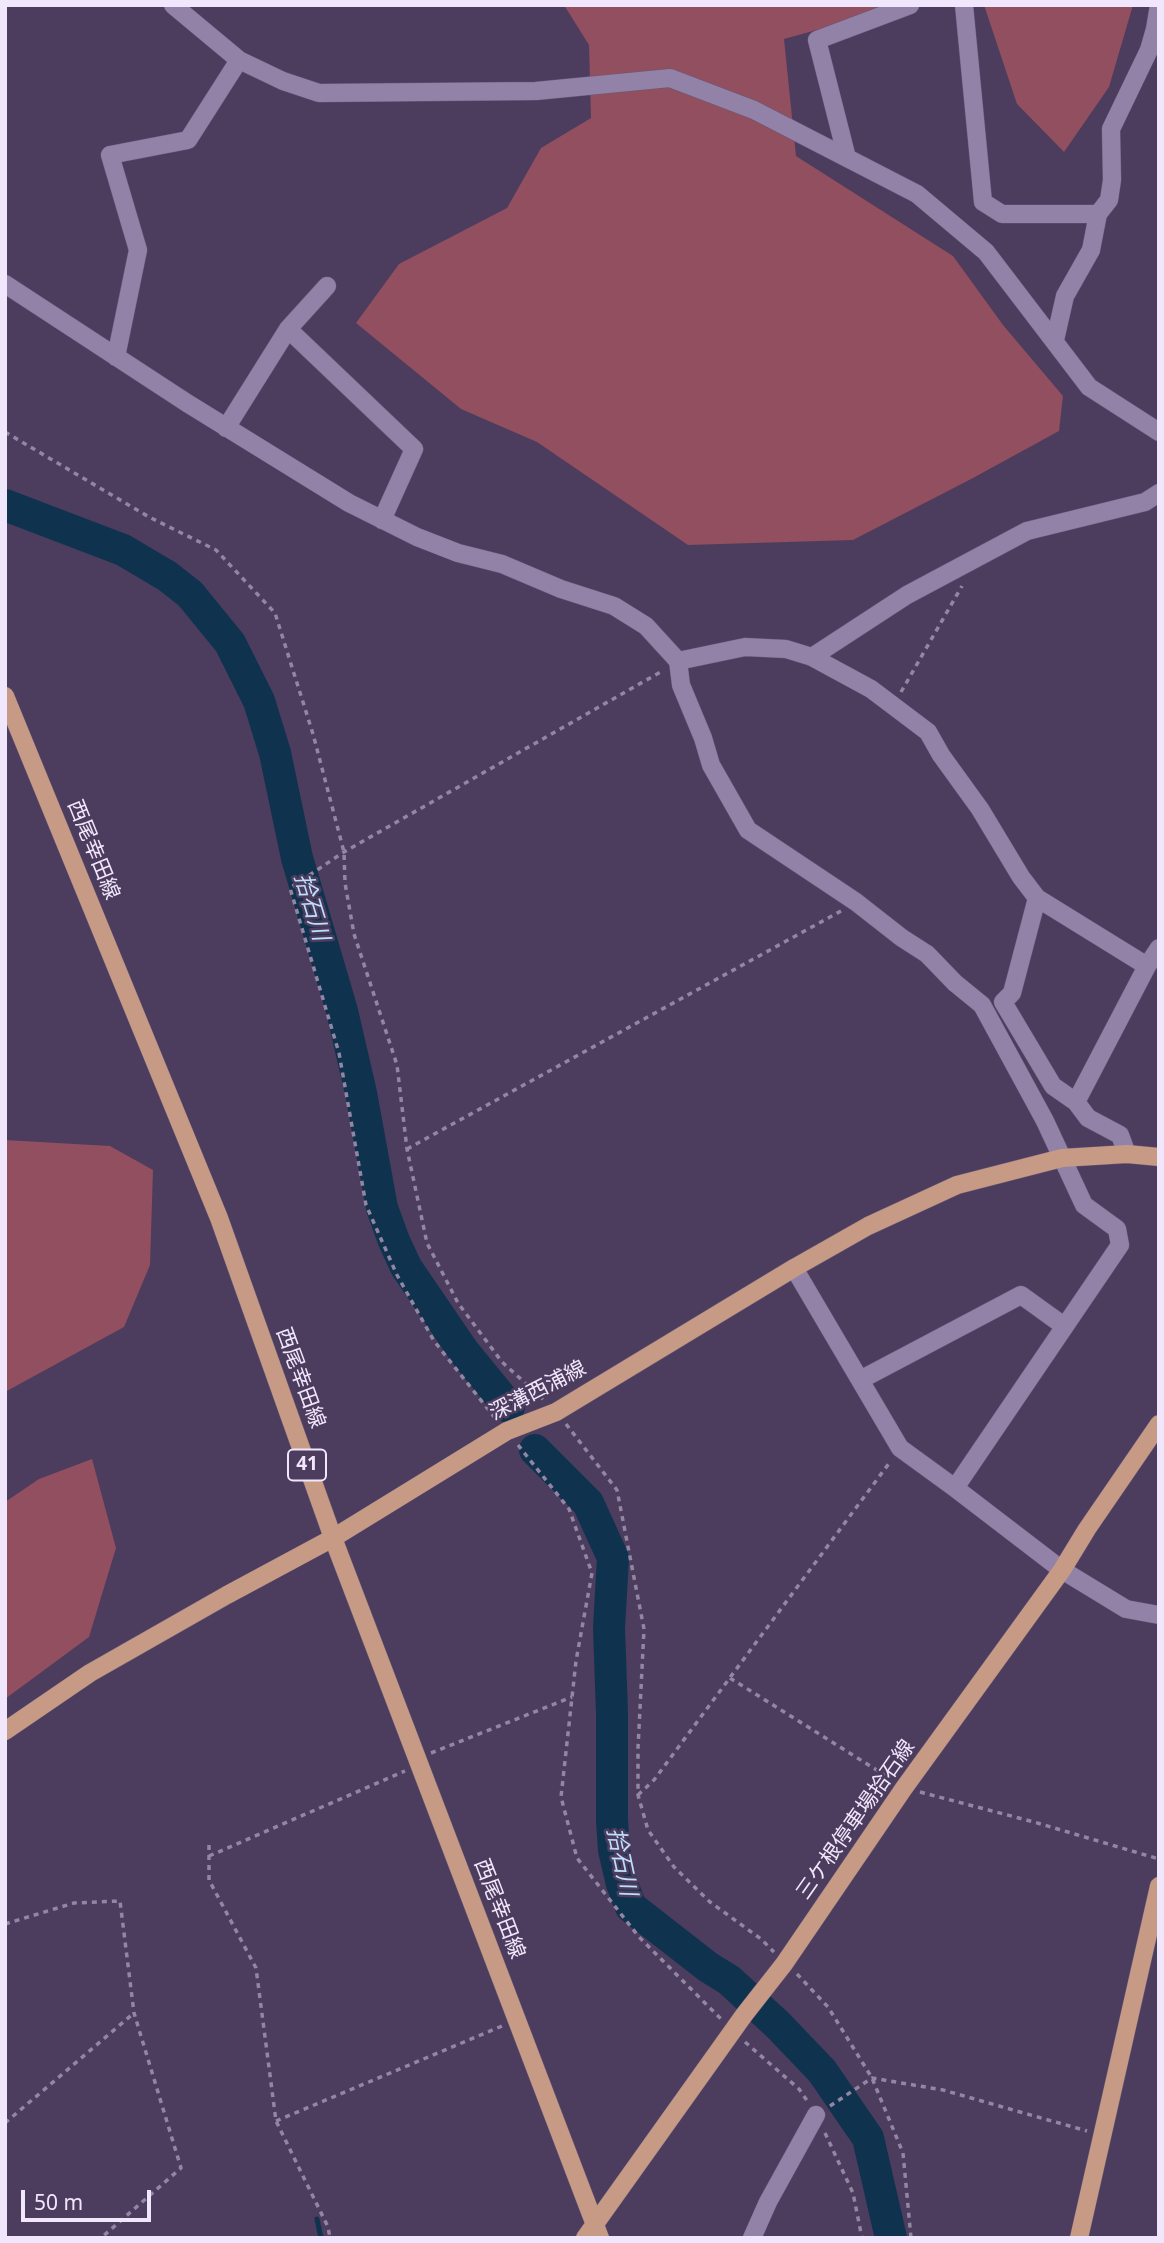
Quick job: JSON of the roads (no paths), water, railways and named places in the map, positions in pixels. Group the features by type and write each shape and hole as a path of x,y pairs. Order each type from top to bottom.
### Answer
{"main road":[{"name":"西尾幸田線","path":"5,696 219,1218 333,1538 516,2020 593,2234"},
{"name":"深溝西浦線","path":"5,1731 90,1673 333,1538 507,1431 556,1412 868,1226 957,1185 1062,1158 1127,1154 1159,1157"},
{"name":"三ケ根停車場拾石線","path":"593,2234 744,2015 784,1964 904,1787 1062,1570 1159,1424"},
{"path":"1079,2238 1159,1886"}],"street":[{"path":"173,5 239,60 319,93 536,91 670,78 754,110 917,194 986,252 1089,387 1159,432"},
{"path":"846,158 817,40 910,5"},
{"path":"964,5 983,202 1002,214 1098,215"},
{"path":"1055,340 1065,296 1091,250 1098,215 1109,200 1112,180 1111,129 1149,50 1158,5"},
{"path":"116,357 138,250 110,155 188,140 239,60"},
{"path":"5,284 226,428 349,503 417,537 458,553 502,564 561,589 614,606 646,626 678,661 681,685 703,737 711,765 748,830 856,902 927,954 955,983 982,1005 1025,1082 1084,1205 1117,1229 1121,1245 955,1488"},
{"path":"226,428 288,329 327,286"},
{"path":"288,329 414,449 382,520"},
{"path":"812,657 908,595 1027,531 1145,502 1159,493"},
{"path":"678,661 745,647 786,649 812,657 871,689 928,732 1037,898 1147,966"},
{"path":"982,1005 1003,1002 1012,993 1037,898"},
{"path":"1076,1102 1159,948"},
{"path":"1003,1002 1053,1086 1076,1102 1088,1118 1120,1135 1127,1154"},
{"path":"794,1268 900,1448 1062,1570 1126,1609 1159,1615"},
{"path":"860,1380 1021,1295 1064,1326"},
{"path":"752,2238 768,2202 816,2115"}],"waterway":[{"name":"拾石川","path":"5,505 123,550 167,576 190,594 230,643 259,701 275,753 297,858 342,1011 361,1093 382,1208 394,1241 406,1267 464,1352 509,1407"},
{"name":"拾石川","path":"535,1450 588,1503 613,1558 609,1628 612,1821 614,1850 631,1907 708,1967 729,1980 778,2025 822,2071 868,2138 891,2238"},
{"path":"317,2219 321,2238"}]}
